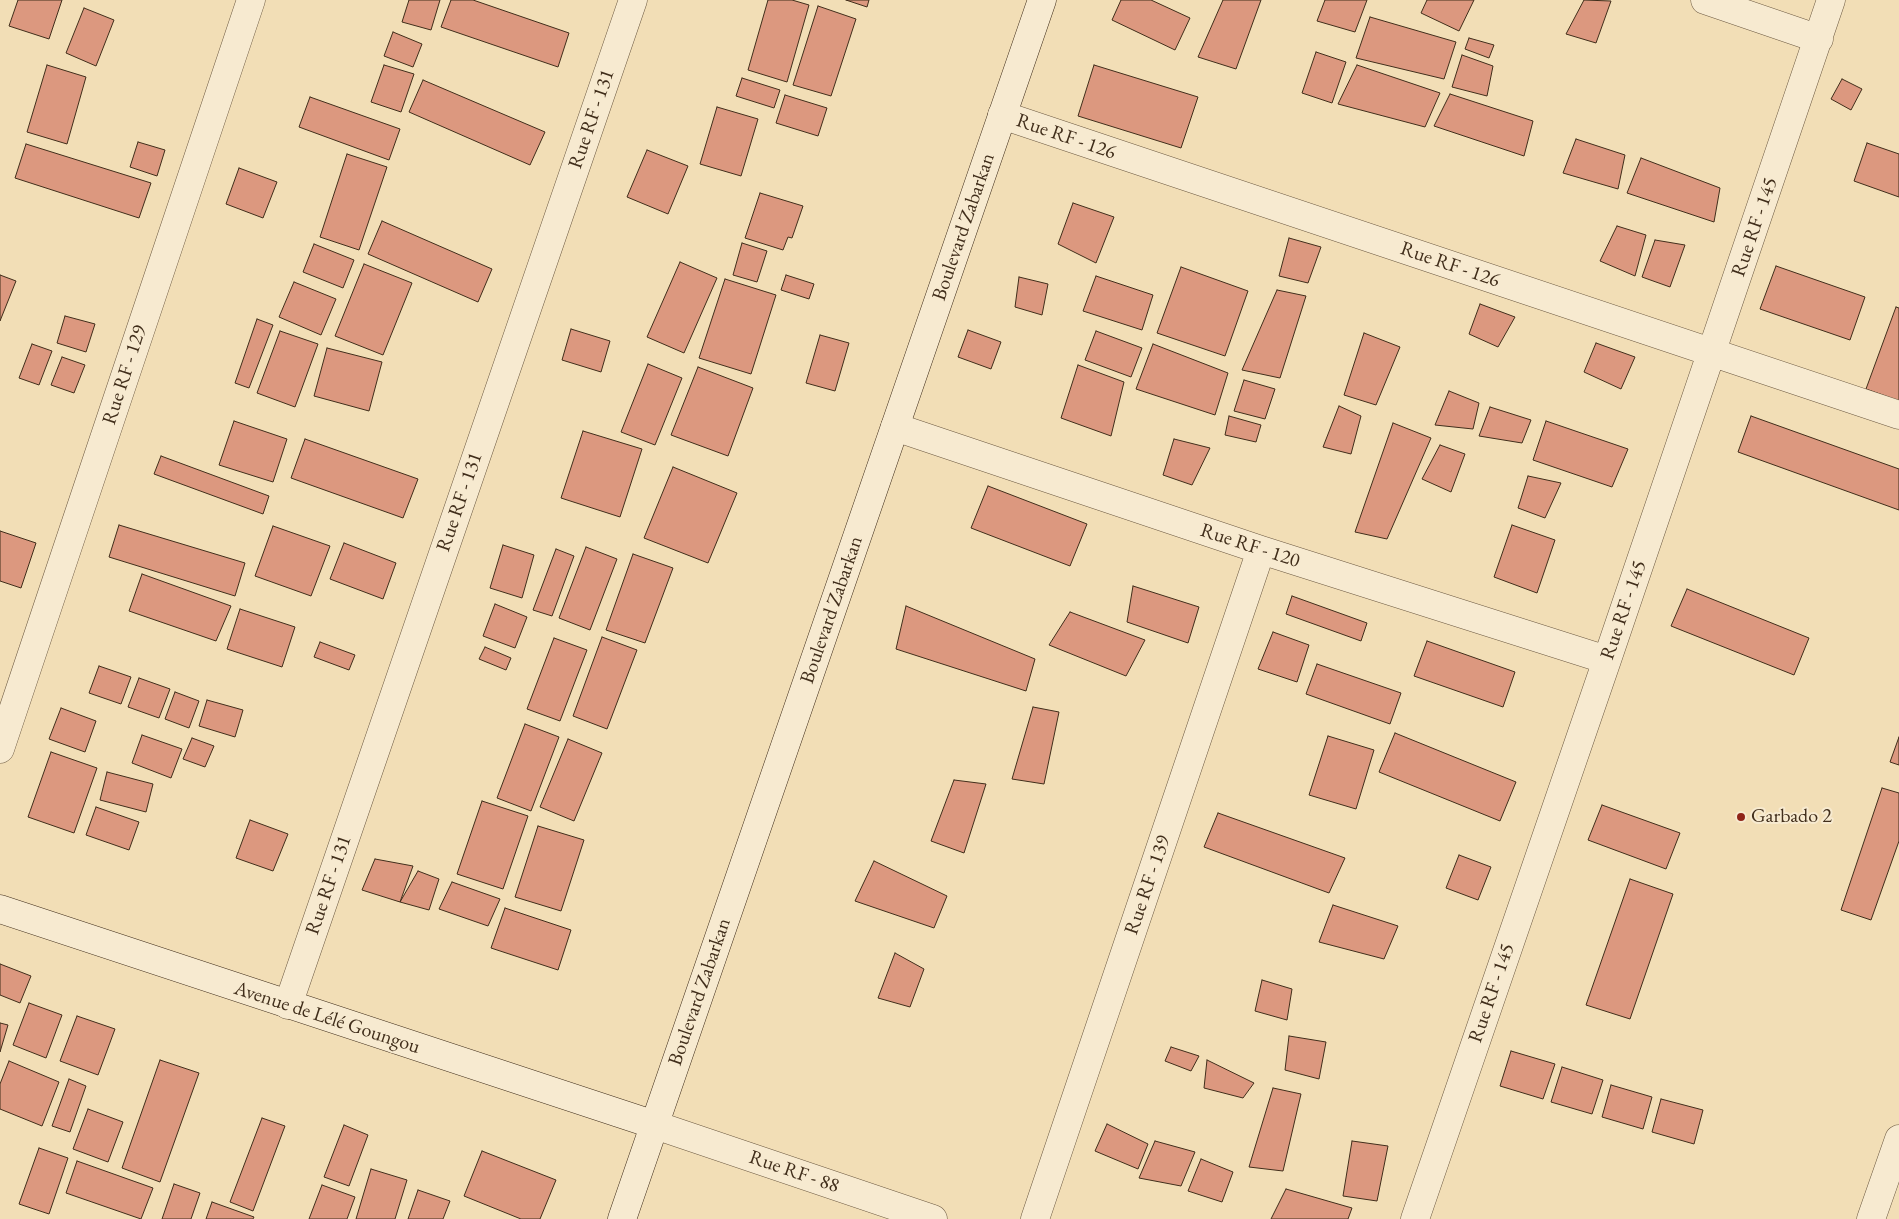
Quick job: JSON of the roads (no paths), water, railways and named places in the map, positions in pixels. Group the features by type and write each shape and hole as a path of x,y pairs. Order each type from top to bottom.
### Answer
{"street":[{"name":"Rue RF - 129","path":"0,749 250,0"},
{"name":"Rue RF - 131","path":"288,1005 633,0"},
{"name":"Boulevard Zabarkan","path":"622,1219 1042,0"},
{"path":"1705,0 1819,39"},
{"name":"Rue RF - 145","path":"1415,1219 1831,0"},
{"name":"Rue RF - 126","path":"1002,115 1899,414"},
{"name":"Rue RF - 120","path":"895,427 1261,550 1607,660"},
{"name":"Rue RF - 139","path":"1035,1219 1261,550"},
{"name":"Avenue de Lélé Goungou","path":"0,909 655,1125"},
{"name":"Rue RF - 88","path":"655,1125 933,1219"},
{"path":"1871,1219 1899,1139"}],"place":[{"name":"Garbado 2","path":"1741,817"}]}
